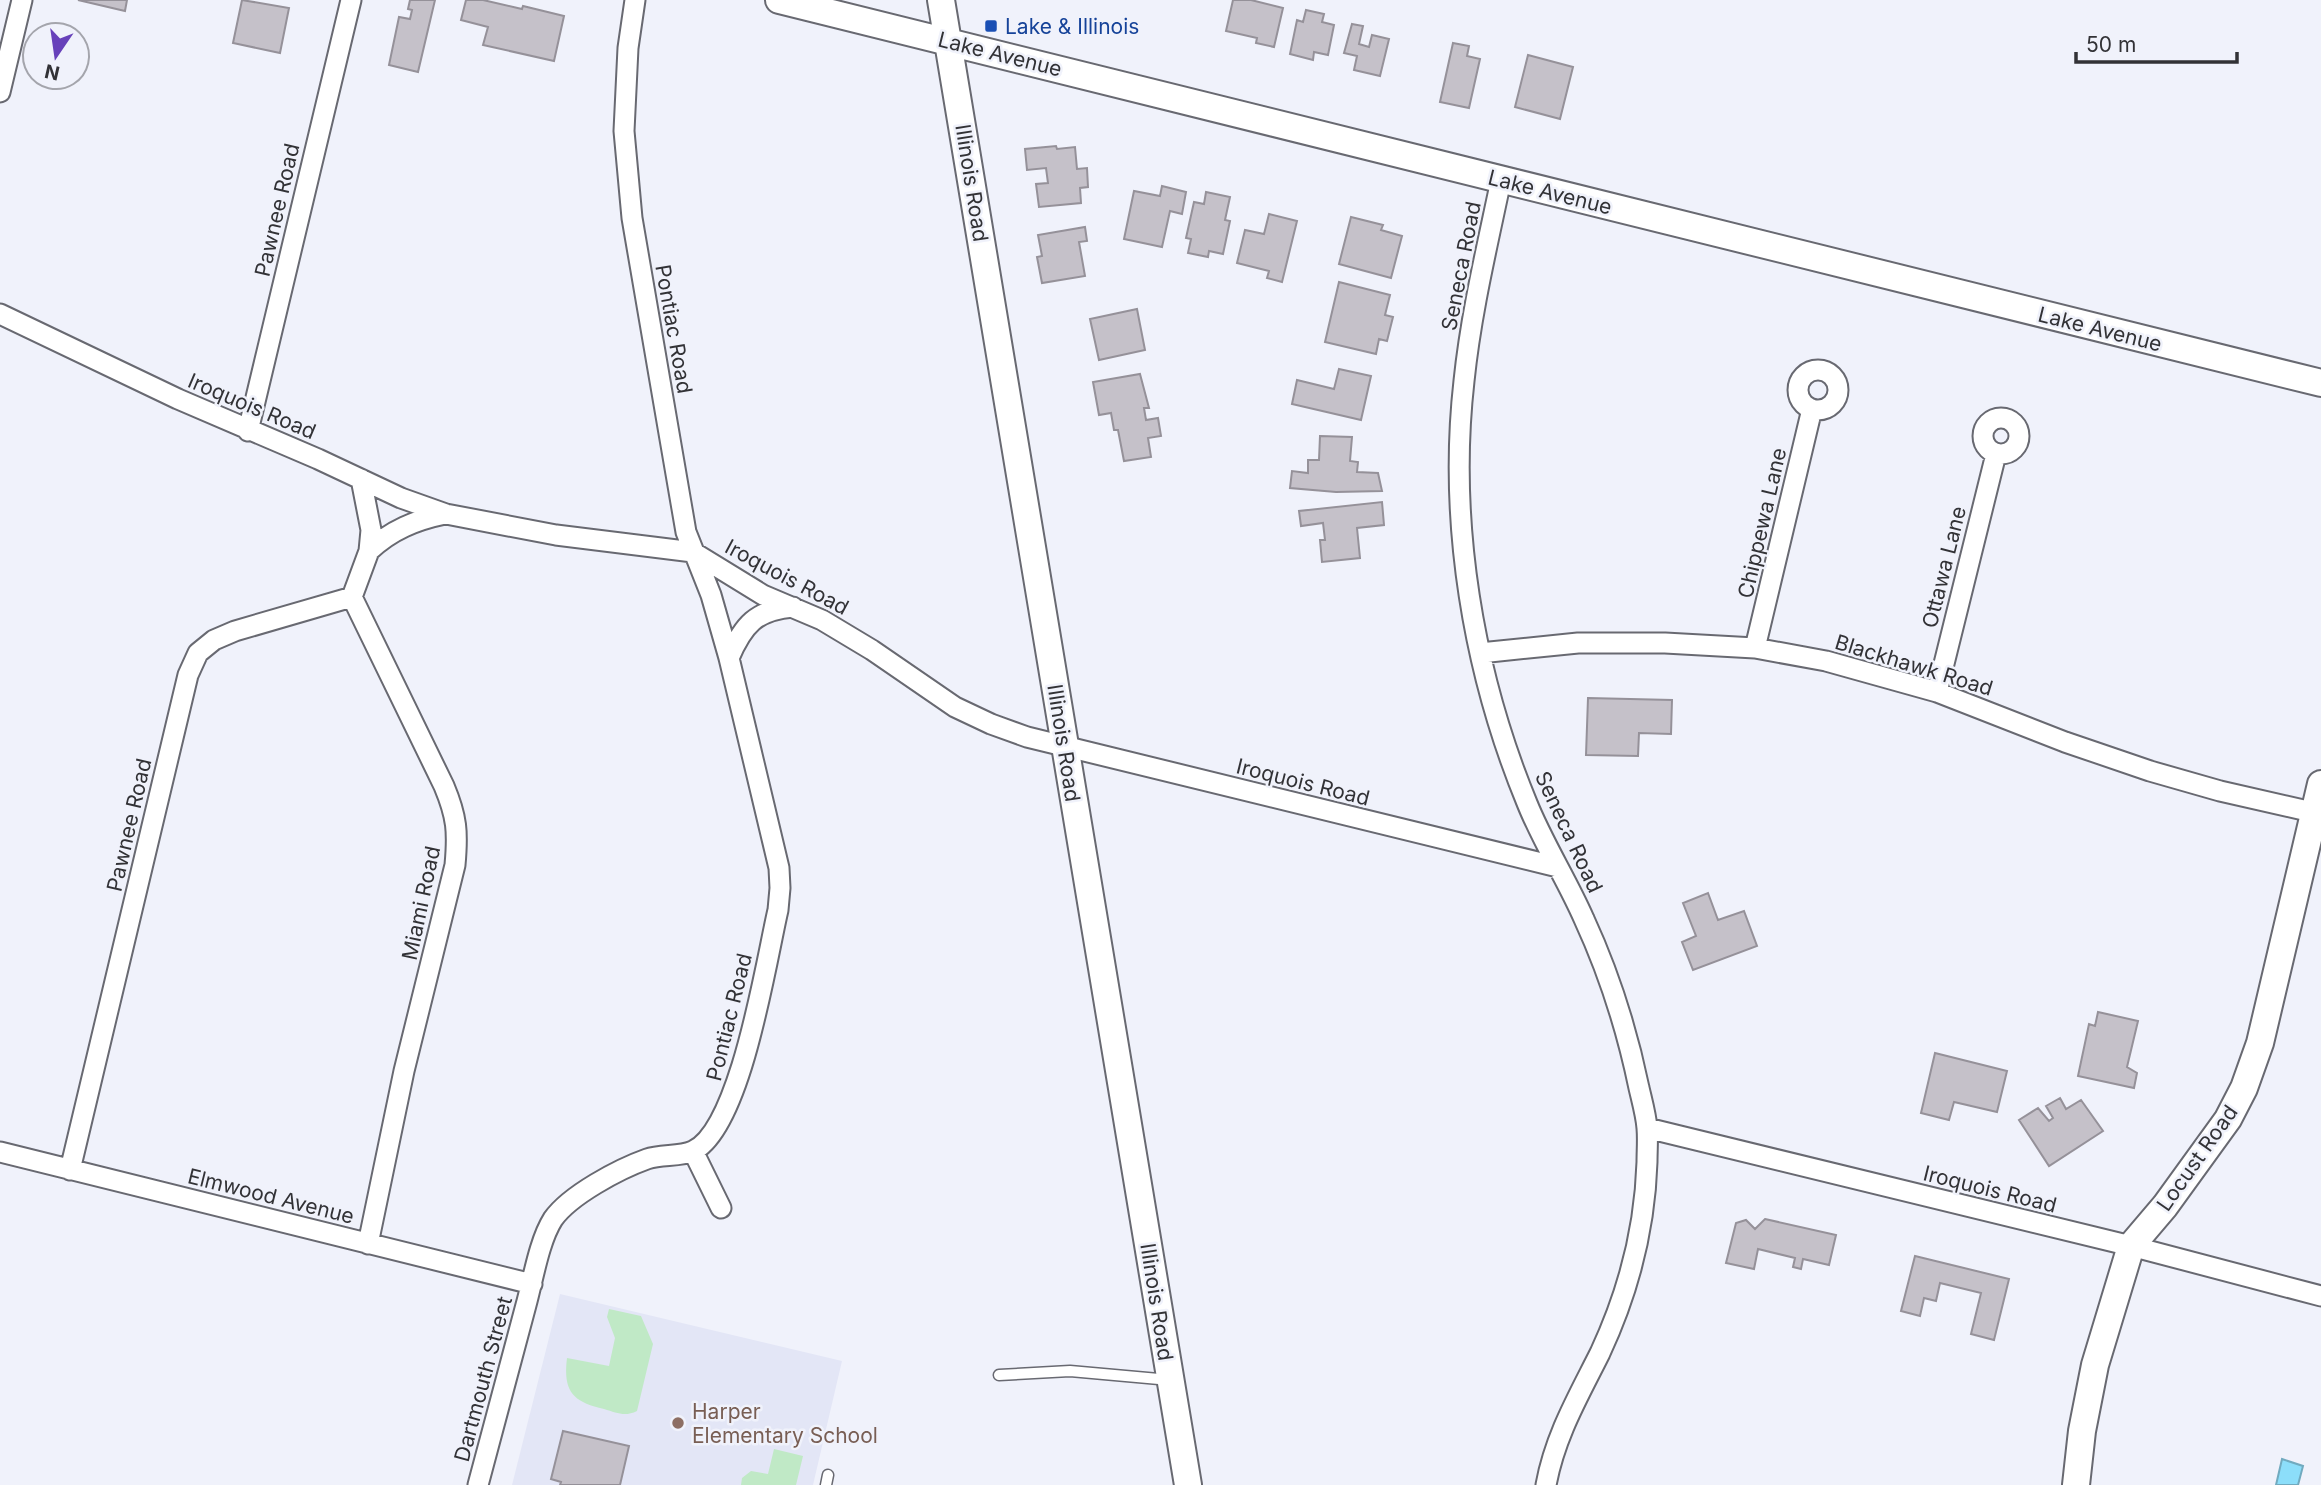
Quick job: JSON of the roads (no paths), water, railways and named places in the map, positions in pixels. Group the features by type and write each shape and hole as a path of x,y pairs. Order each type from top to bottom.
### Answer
{"street":[{"path":"0,92 22,0"},
{"name":"Pawnee Road","path":"248,431 351,0"},
{"name":"Pontiac Road","path":"635,0 628,48 624,131 632,218 684,518 711,595 729,658 779,868 778,910 743,1065 731,1102 718,1126 707,1141 693,1151"},
{"name":"Lake Avenue","path":"779,0 2321,383"},
{"name":"Illinois Road","path":"942,0 1188,1485"},
{"name":"Seneca Road","path":"1501,180 1478,287 1464,382 1460,447 1464,543 1480,653 1505,745 1528,805 1584,919 1614,993 1632,1055 1647,1128 1646,1187 1639,1236 1621,1304 1600,1352 1567,1415 1546,1485"},
{"name":"Iroquois Road","path":"0,314 248,431 401,498 446,514 556,534 694,552 764,595 822,620 872,650 955,707 1027,737 1558,867"},
{"name":"Chippewa Lane","path":"1755,648 1812,409"},
{"name":"Ottawa Lane","path":"1937,692 1996,454"},
{"path":"352,597 369,551 371,530 361,479"},
{"path":"369,551 397,530 422,519 446,514"},
{"name":"Pawnee Road","path":"70,1170 188,675 198,653 214,639 235,631 352,597"},
{"name":"Miami Road","path":"352,597 444,786 455,812 458,838 455,865 404,1071 368,1244"},
{"path":"729,658 737,639 760,614 774,608 794,607"},
{"name":"Blackhawk Road","path":"1480,653 1578,643 1665,643 1755,648 1826,661 1937,692 2065,742 2150,771 2318,813"},
{"name":"Locust Road","path":"2076,1485 2082,1432 2095,1365 2131,1246 2165,1206 2228,1119 2245,1088 2260,1043 2318,813 2321,784"},
{"name":"Iroquois Road","path":"1647,1128 2131,1246 2321,1296"},
{"path":"531,1284 547,1234 554,1219 568,1203 619,1172 648,1159 693,1151 721,1208"},
{"name":"Elmwood Avenue","path":"0,1152 531,1284"},
{"name":"Dartmouth Street","path":"478,1485 531,1284"}],"lane":[{"path":"999,1376 1070,1371 1170,1380"}],"water":[{"path":"2282,1459 2303,1466 2298,1485 2276,1485"}],"place":[{"name":"Lake & Illinois","path":"991,26"},
{"name":"Harper Elementary School","path":"678,1423"}]}
